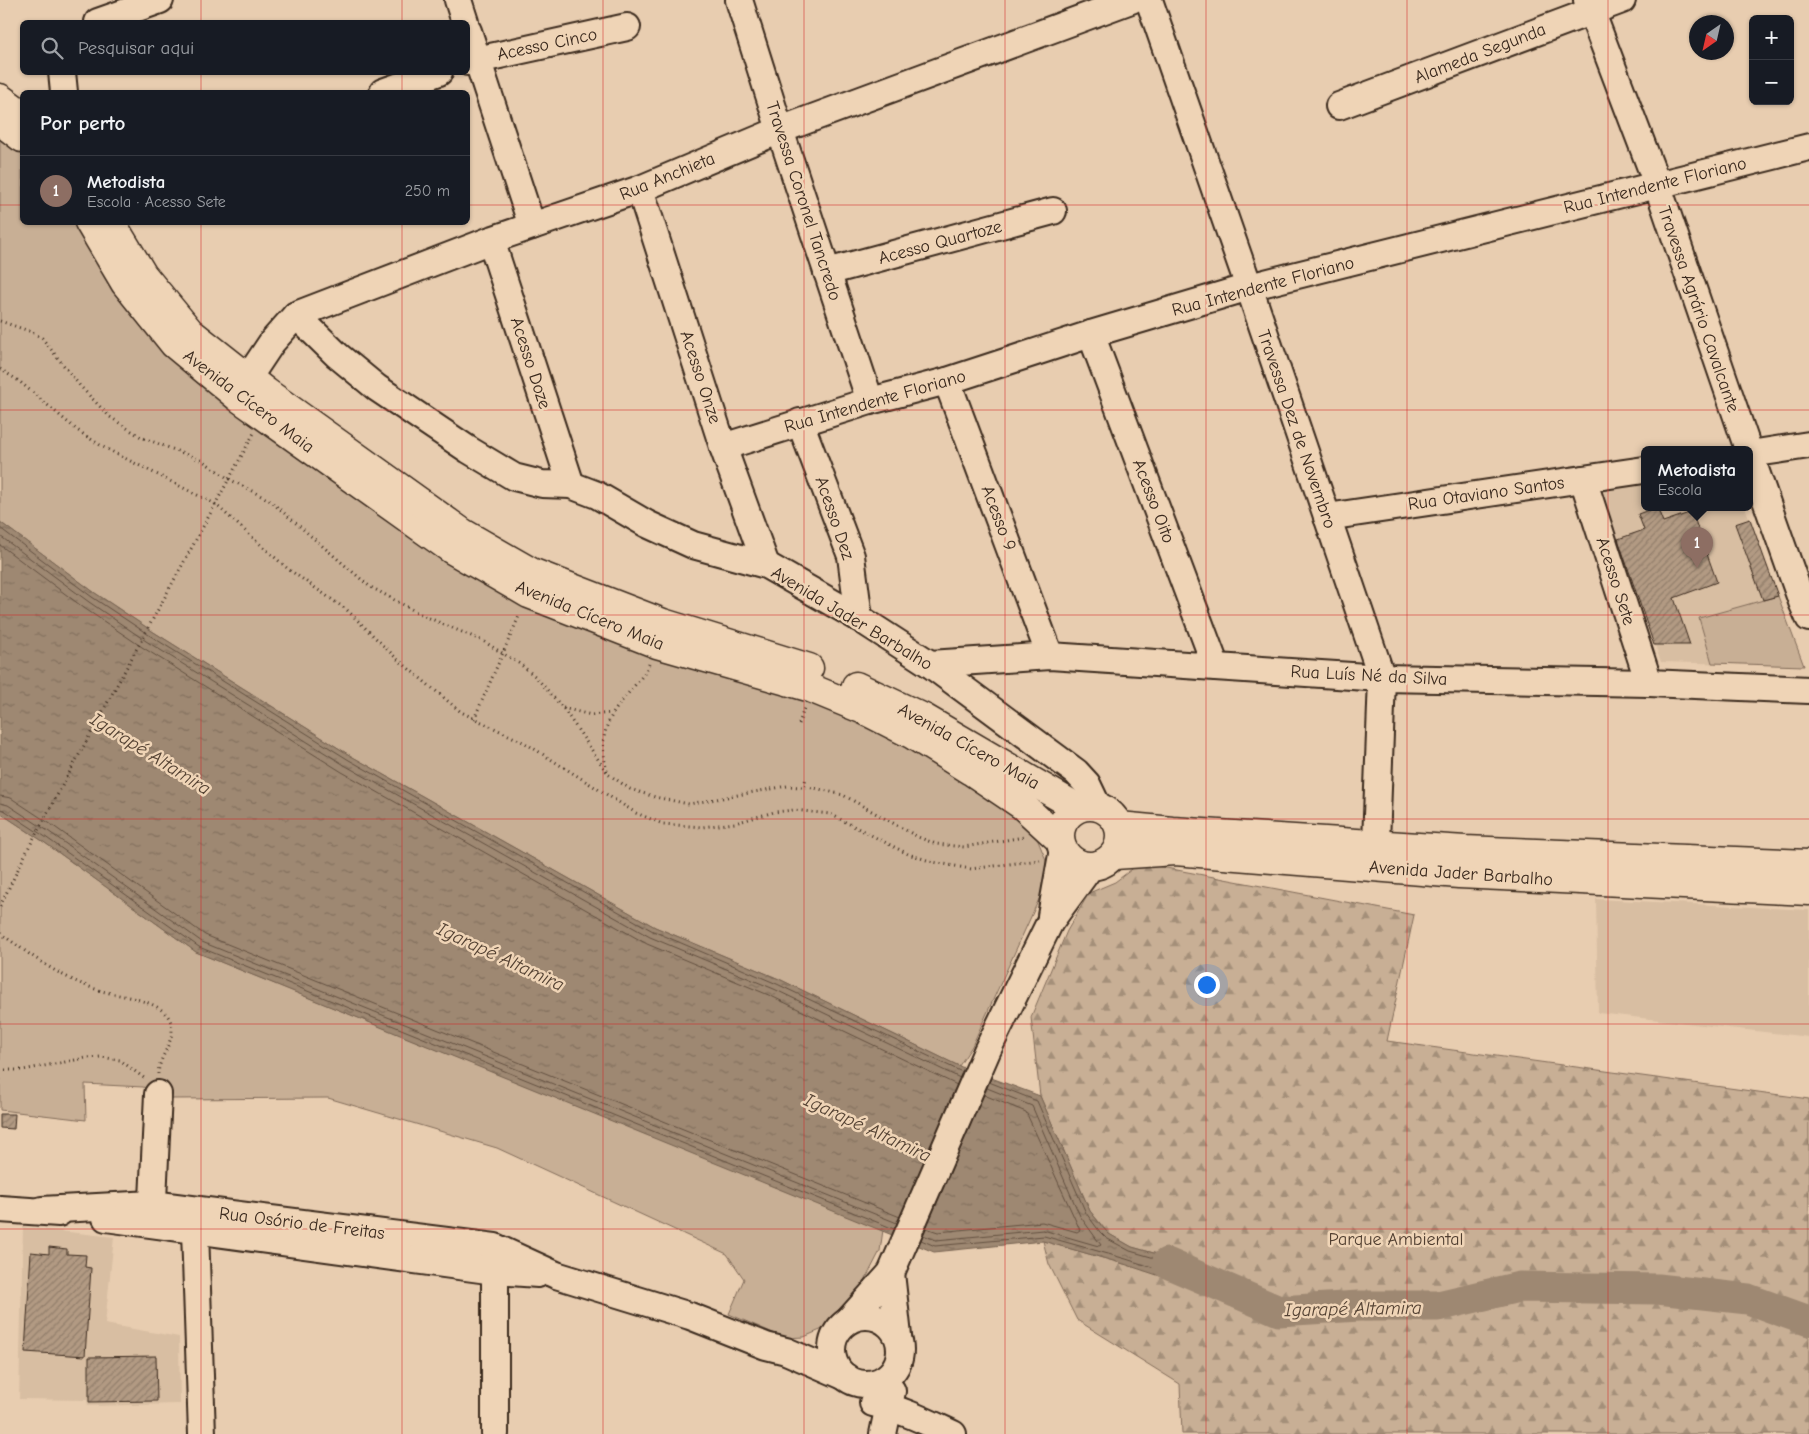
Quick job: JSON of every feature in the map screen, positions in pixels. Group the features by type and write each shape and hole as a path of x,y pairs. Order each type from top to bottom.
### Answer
{"main road":[{"path":"0,98 20,113"},
{"path":"0,121 20,136"},
{"name":"Avenida Cícero Maia","path":"91,225 125,283 174,344 463,532 531,572 662,624 812,669 870,692 924,718 1088,807"},
{"name":"Avenida Cícero Maia","path":"113,225 143,275 190,332 243,388 451,549 529,594 657,644 808,687 864,710 913,735 971,770 1023,806 1057,850"},
{"path":"1088,807 1107,811 1114,817 1119,826 1118,846 1103,860 1075,862 1057,850 1060,831 1070,813 1088,807"},
{"name":"Avenida Jader Barbalho","path":"1119,826 1378,856 1459,874 1809,891"},
{"name":"Avenida Jader Barbalho","path":"1103,860 1175,851 1378,856 1465,850 1809,864"}],"street":[{"path":"104,20 160,0"},
{"path":"458,0 464,20"},
{"name":"Travessa Coronel Tancredo","path":"739,0 870,401"},
{"name":"Rua Anchieta","path":"243,388 272,342 296,315 492,240 640,189 780,130 1131,0"},
{"name":"Travessa Dez de Novembro","path":"1148,0 1249,287 1382,678 1378,856"},
{"name":"Alameda Segunda","path":"1339,106 1589,6 1622,0"},
{"name":"Travessa Agrário Cavalcante","path":"1589,6 1657,184 1747,446"},
{"name":"Acesso Cinco","path":"472,61 626,27"},
{"path":"470,46 472,61 532,226"},
{"path":"62,75 64,90"},
{"path":"389,90 431,75"},
{"name":"Rua Intendente Floriano","path":"724,447 870,401 947,381 1091,334 1249,287 1809,147"},
{"name":"Acesso Onze","path":"640,189 724,447 766,565"},
{"name":"Acesso Quartoze","path":"827,272 1053,211"},
{"name":"Acesso Doze","path":"492,240 571,485"},
{"name":"Avenida Jader Barbalho","path":"296,315 337,355 377,388 469,450 514,477 542,484 571,485 597,495 647,524 693,545 766,565 859,618 930,664 1076,772 1088,784 1088,807"},
{"name":"Acesso Oito","path":"1091,334 1216,667"},
{"name":"Acesso 9","path":"947,381 1050,656"},
{"name":"Acesso Dez","path":"800,422 850,556 859,618"},
{"path":"1753,454 1809,445"},
{"path":"1753,462 1807,607"},
{"name":"Rua Otaviano Santos","path":"1327,517 1641,470"},
{"name":"Acesso Sete","path":"1583,479 1649,683"},
{"name":"Rua Luís Né da Silva","path":"930,664 1050,656 1382,678 1649,683 1809,690"},
{"path":"1050,922 1057,850"},
{"path":"893,1267 899,1347 872,1406 838,1369 833,1359 832,1348 842,1328 893,1267 987,1051 1050,922 1103,860"},
{"path":"152,1214 158,1093"},
{"name":"Rua Osório de Freitas","path":"0,1209 152,1214 495,1259 556,1275 690,1316 766,1346 786,1351 872,1406 916,1417 953,1434"},
{"name":"Rua Osório de Freitas","path":"152,1214 195,1231 495,1259"},
{"path":"195,1231 202,1434"},
{"path":"495,1259 495,1434"},
{"path":"842,1328 860,1316 872,1316 882,1319 891,1326 899,1347"},
{"name":"Rua Osório de Freitas","path":"786,1351 808,1347 842,1328"}],"path":[{"path":"0,321 32,332 42,338 80,386 110,417 141,437 203,461 229,479 269,500 369,586 422,615 483,641 520,664 536,677 563,708 608,774 630,789 655,797 689,804 787,786 804,786 843,796 918,837 936,844 964,847 1027,837"},
{"path":"0,369 19,381 78,430 104,446 215,504 288,569 347,610 396,658 461,712 524,743 636,813 663,824 702,827 736,824 774,812 794,810 830,814 908,854 942,864 971,869 1057,850"},
{"path":"0,906 29,847 254,432"},
{"path":"474,719 529,594"},
{"path":"608,774 603,754 606,725 613,713 646,671 657,644"},
{"path":"563,708 590,715 613,713"},
{"path":"804,786 806,778"},
{"path":"0,933 56,972 86,986 149,1003 160,1008 168,1016 172,1025 171,1036 160,1061 158,1093"},
{"path":"0,1070 23,1070 101,1057 120,1060 143,1077 158,1093"}],"shaded area":[{"path":"1641,484 1641,511 1746,511 1804,666 1661,662 1598,491"},
{"path":"1596,899 1809,910 1809,1037 1598,1013"},
{"path":"23,1227 114,1237 105,1324 179,1337 180,1404 88,1406 87,1400 19,1399"}],"green space":[{"path":"0,131 20,147 20,225 80,225 224,402 807,699 881,731 1016,812 1036,836 1046,860 1045,886 972,1046 959,1066 779,979 655,927 351,756 95,593 0,522"},
{"path":"1778,596 1804,666 1712,663 1699,618"},
{"path":"0,813 41,840 196,952 883,1230 880,1251 861,1288 843,1316 825,1328 804,1337 785,1338 729,1314 744,1279 727,1254 497,1148 328,1098 172,1099 143,1087 85,1084 86,1120 0,1110"},
{"name":"Parque Ambiental","path":"1140,863 1414,915 1387,1041 1809,1099 1809,1434 1182,1434 1180,1384 1077,1320 1049,1264 1043,1241 1124,1264 1186,1262 1132,1247 1109,1234 1090,1211 1040,1096 1031,1017 1067,931 1089,893 1115,882"}],"water":[{"path":"0,522 95,593 152,631 351,756 655,927 779,979 959,1066 1040,1096 1090,1211 1104,1229 1109,1234 1132,1247 1186,1262 1205,1280 1172,1280 1043,1241 934,1252 196,952 41,840 0,813"}],"building":[{"path":"1646,511 1659,511 1663,522 1692,512 1717,582 1674,598 1690,645 1654,645 1618,539 1644,530 1638,514"},
{"path":"1750,519 1778,596 1763,600 1735,524"},
{"path":"0,1114 15,1114 14,1129 0,1128"},
{"path":"49,1247 67,1249 67,1254 86,1255 85,1267 91,1268 85,1356 25,1352 31,1252 49,1254"},
{"path":"156,1356 157,1401 89,1402 89,1357"}],"waterway":[{"name":"Igarapé Altamira","path":"1167,1263 1279,1311 1359,1306 1438,1306 1519,1287 1658,1289 1748,1299 1809,1321"}],"place":[{"name":"Metodista","path":"1697,568"}]}
